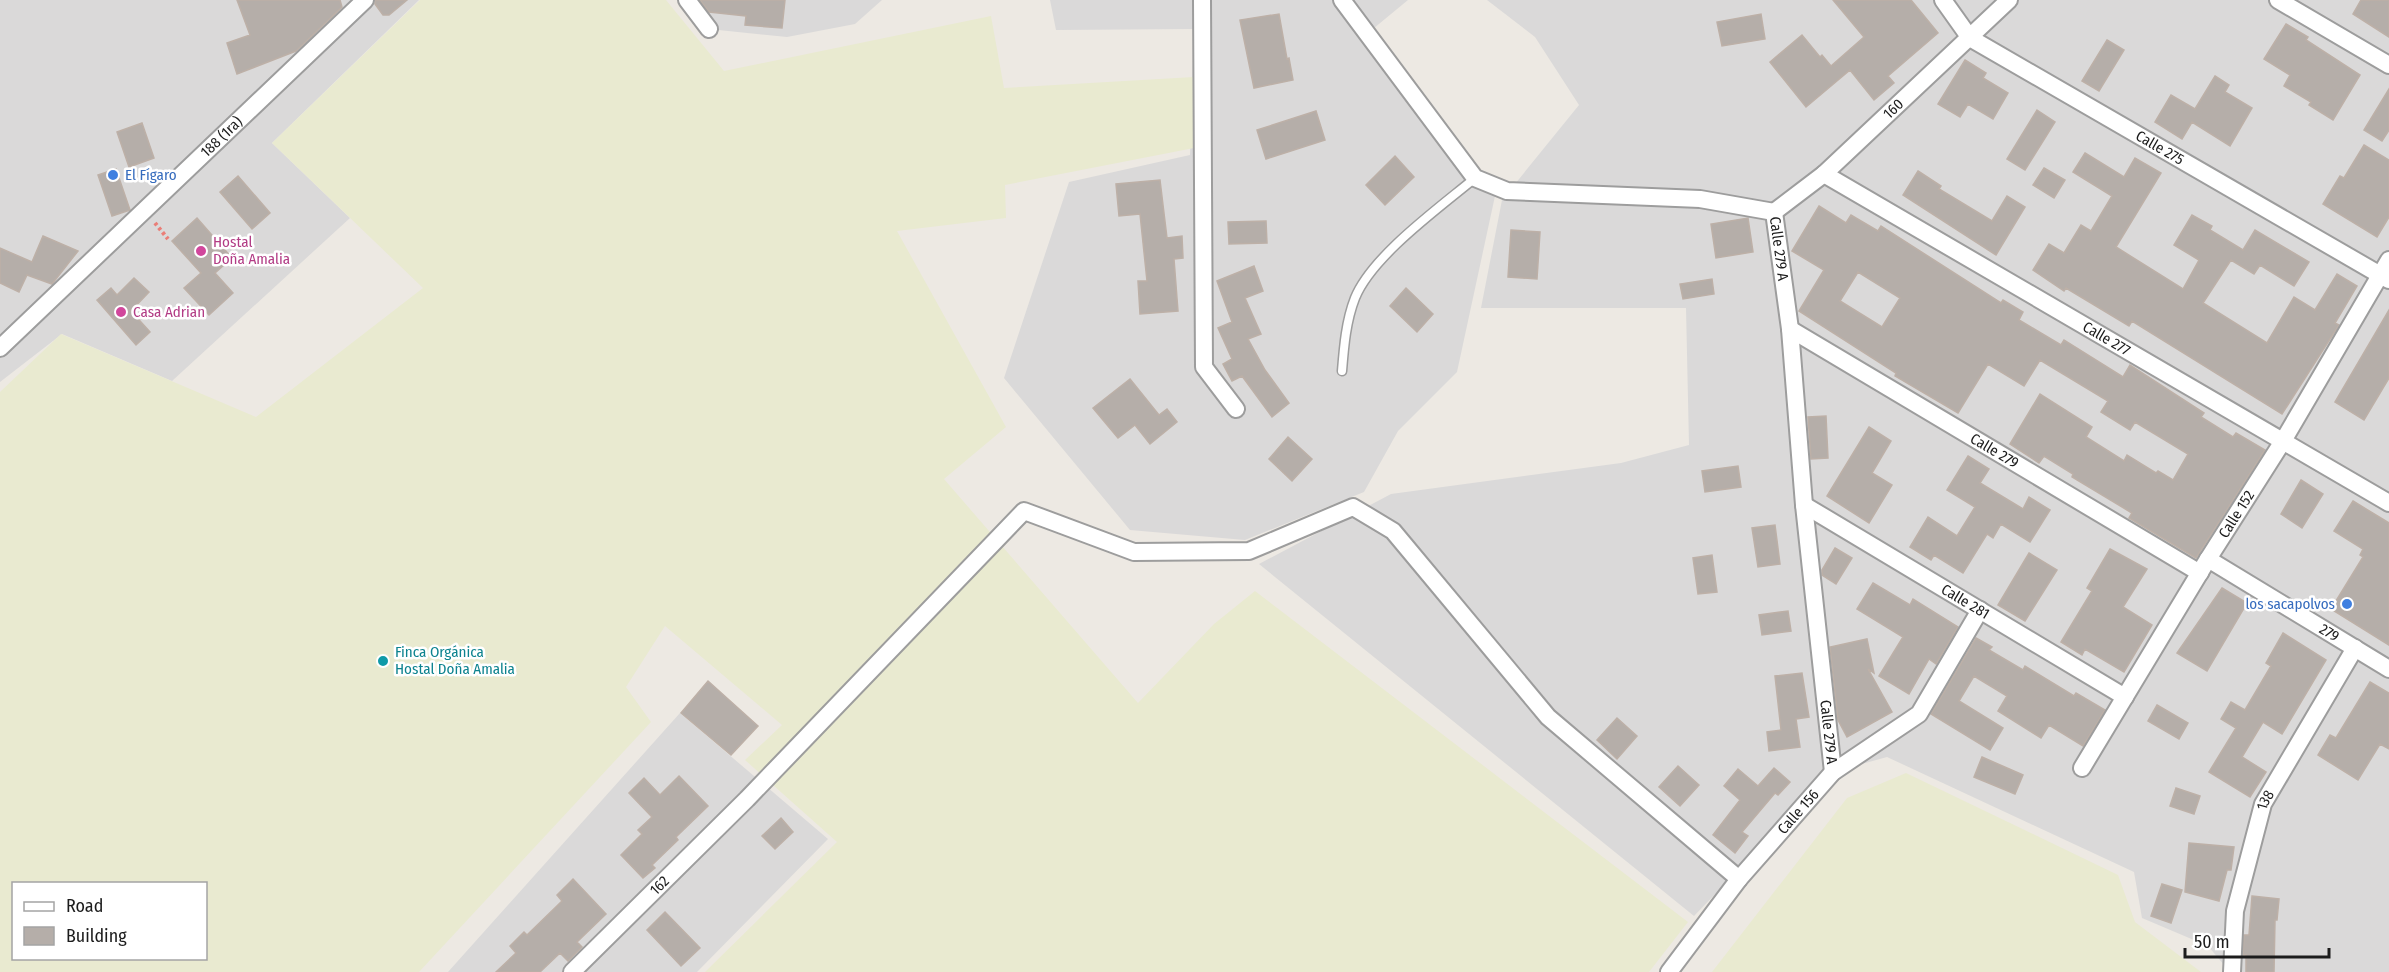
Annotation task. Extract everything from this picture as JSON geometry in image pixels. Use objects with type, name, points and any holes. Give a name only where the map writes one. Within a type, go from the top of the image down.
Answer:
[{"type":"street","name":"188 (1ra)","points":[[0,348],[364,0]]},
{"type":"street","points":[[687,0],[709,29]]},
{"type":"street","points":[[1202,0],[1204,367],[1236,409]]},
{"type":"street","points":[[1342,0],[1475,178]]},
{"type":"street","name":"Calle 275","points":[[1943,0],[1970,38],[2385,278]]},
{"type":"street","name":"160","points":[[1774,212],[1824,174],[2009,0]]},
{"type":"street","points":[[2278,0],[2389,65]]},
{"type":"street","name":"Calle 277","points":[[1824,174],[2389,503]]},
{"type":"street","name":"Calle 279 A","points":[[1475,178],[1507,191],[1700,199],[1774,212],[1790,329],[1804,505],[1833,772]]},
{"type":"street","name":"Calle 152","points":[[2082,768],[2204,566],[2385,278],[2389,260]]},
{"type":"street","name":"Calle 279","points":[[1790,329],[2204,566]]},
{"type":"street","name":"Calle 281","points":[[1804,505],[2125,697]]},
{"type":"street","name":"162","points":[[572,972],[747,799],[1024,512],[1134,552],[1249,551],[1353,507],[1393,531],[1548,717],[1739,879]]},
{"type":"street","name":"279","points":[[2204,566],[2355,648],[2389,669]]},
{"type":"street","name":"Calle 156","points":[[1669,972],[1739,879],[1833,772],[1919,714],[1980,610]]},
{"type":"street","name":"138","points":[[2232,972],[2235,911],[2263,804],[2355,648]]},
{"type":"lane","points":[[1342,370],[1349,318],[1355,297],[1370,271],[1385,255],[1475,178]]},
{"type":"shaded area","points":[[0,0],[419,0],[272,143],[350,218],[172,381],[62,334],[0,382]]},
{"type":"shaded area","points":[[687,0],[882,0],[855,24],[787,37],[709,29]]},
{"type":"shaded area","points":[[1050,0],[1408,0],[1368,33],[1495,196],[1457,372],[1398,431],[1364,492],[1245,540],[1130,530],[1004,378],[1069,182],[1190,155],[1194,29],[1056,30]]},
{"type":"shaded area","points":[[1487,0],[2389,0],[2389,972],[2230,972],[2208,946],[2142,918],[2134,872],[1887,757],[1833,772],[1694,916],[1259,564],[1391,494],[1621,463],[1689,445],[1686,308],[1481,308],[1502,200],[1579,105],[1535,37]]},
{"type":"shaded area","points":[[680,713],[828,839],[697,972],[448,972]]},
{"type":"green space","points":[[420,0],[666,0],[724,71],[991,16],[1004,88],[1194,77],[1194,148],[1005,185],[1006,218],[897,231],[1006,427],[944,479],[1138,703],[1214,624],[1255,591],[1688,922],[1649,972],[705,972],[837,842],[745,760],[782,725],[665,626],[626,687],[651,722],[419,972],[0,972],[0,392],[61,334],[256,417],[423,288],[272,143]]},
{"type":"green space","points":[[1906,773],[2118,875],[2135,922],[2201,972],[1712,972],[1847,798]]},
{"type":"building","points":[[237,0],[340,0],[342,7],[296,51],[237,74],[227,43],[250,35]]},
{"type":"building","points":[[375,0],[407,0],[389,15],[383,15],[375,4]]},
{"type":"building","points":[[700,0],[785,0],[782,28],[745,25],[746,16],[709,12]]},
{"type":"building","points":[[1833,0],[1911,0],[1938,33],[1888,76],[1894,83],[1874,100],[1850,70],[1806,107],[1770,62],[1802,35],[1820,57],[1822,55],[1831,66],[1864,37]]},
{"type":"building","points":[[2361,0],[2389,0],[2389,37],[2353,14]]},
{"type":"building","points":[[1279,14],[1293,80],[1254,88],[1240,20]]},
{"type":"building","points":[[1761,14],[1765,39],[1722,46],[1717,22]]},
{"type":"building","points":[[2286,24],[2308,37],[2306,40],[2360,75],[2333,120],[2309,105],[2311,102],[2284,86],[2290,75],[2264,59]]},
{"type":"building","points":[[2107,40],[2124,50],[2099,91],[2082,81]]},
{"type":"building","points":[[1965,60],[1986,73],[1983,78],[2008,93],[1993,119],[1968,104],[1960,117],[1938,104]]},
{"type":"building","points":[[2215,76],[2229,85],[2225,92],[2252,108],[2230,146],[2192,122],[2182,139],[2155,122],[2171,95],[2195,109]]},
{"type":"building","points":[[2389,89],[2389,130],[2382,141],[2364,130]]},
{"type":"building","points":[[2037,110],[2055,122],[2025,170],[2007,159]]},
{"type":"building","points":[[1316,111],[1325,140],[1266,159],[1257,130]]},
{"type":"building","points":[[142,123],[154,158],[129,167],[117,132]]},
{"type":"building","points":[[2364,145],[2389,160],[2389,217],[2377,237],[2323,204],[2340,176],[2344,178]]},
{"type":"building","points":[[2085,153],[2124,177],[2135,158],[2161,173],[2116,247],[2183,289],[2199,260],[2174,245],[2192,215],[2212,226],[2210,230],[2243,250],[2255,230],[2309,262],[2294,286],[2260,265],[2254,274],[2231,260],[2203,303],[2267,343],[2294,297],[2315,310],[2337,274],[2357,286],[2335,323],[2339,325],[2282,414],[2132,321],[2129,326],[2066,288],[2064,291],[2033,270],[2049,244],[2064,253],[2081,225],[2091,231],[2112,196],[2073,172]]},
{"type":"building","points":[[1395,156],[1414,177],[1385,205],[1366,185]]},
{"type":"building","points":[[2044,168],[2065,180],[2054,198],[2033,185]]},
{"type":"building","points":[[116,169],[130,210],[112,216],[98,175]]},
{"type":"building","points":[[1918,171],[1941,186],[1939,189],[1992,221],[2007,196],[2025,207],[1996,255],[1903,195]]},
{"type":"building","points":[[238,176],[270,213],[252,229],[220,192]]},
{"type":"building","points":[[1160,180],[1167,238],[1182,236],[1183,258],[1174,259],[1178,311],[1140,314],[1138,281],[1147,281],[1140,214],[1119,216],[1116,184]]},
{"type":"building","points":[[1819,206],[1846,223],[1851,215],[1878,231],[1881,226],[2001,303],[2003,300],[2023,312],[2019,320],[2061,345],[2064,340],[2123,377],[2130,365],[2204,413],[2201,417],[2233,437],[2236,433],[2265,450],[2196,558],[2129,518],[2132,513],[2072,477],[2073,474],[2044,456],[2039,463],[2010,444],[2040,394],[2092,427],[2086,437],[2124,461],[2127,455],[2156,473],[2158,471],[2173,480],[2188,454],[2135,422],[2130,430],[2101,412],[2108,401],[2040,360],[2024,386],[1988,364],[1958,413],[1895,376],[1896,373],[1799,311],[1824,270],[1792,251]],"holes":[[[1858,272],[1900,298],[1882,327],[1840,301]]]},
{"type":"building","points":[[197,218],[232,258],[215,273],[233,293],[209,315],[184,288],[201,273],[172,241]]},
{"type":"building","points":[[1748,218],[1753,252],[1716,258],[1711,224]]},
{"type":"building","points":[[1266,221],[1267,243],[1229,244],[1228,222]]},
{"type":"building","points":[[1511,230],[1540,232],[1537,279],[1508,277]]},
{"type":"building","points":[[43,236],[78,251],[52,284],[27,275],[19,292],[0,283],[0,248],[32,262]]},
{"type":"building","points":[[1254,266],[1263,291],[1245,298],[1261,334],[1248,339],[1265,370],[1289,403],[1272,417],[1242,376],[1232,381],[1223,364],[1232,359],[1218,328],[1232,322],[1217,281]]},
{"type":"building","points":[[134,278],[149,292],[131,311],[150,332],[136,345],[97,300],[111,288],[117,295]]},
{"type":"building","points":[[1712,279],[1714,294],[1683,299],[1680,284]]},
{"type":"building","points":[[1406,288],[1433,314],[1417,332],[1390,306]]},
{"type":"building","points":[[2389,310],[2389,378],[2364,420],[2335,402]]},
{"type":"building","points":[[1130,379],[1159,415],[1167,409],[1177,422],[1150,444],[1135,425],[1118,438],[1093,408]]},
{"type":"building","points":[[1826,416],[1828,458],[1811,459],[1808,417]]},
{"type":"building","points":[[1869,427],[1891,441],[1872,473],[1892,485],[1869,523],[1827,496]]},
{"type":"building","points":[[1288,437],[1312,459],[1292,481],[1269,459]]},
{"type":"building","points":[[1968,456],[1989,469],[1980,483],[2023,509],[2029,497],[2050,510],[2030,542],[2001,524],[1993,538],[1987,534],[1963,573],[1934,555],[1931,560],[1910,547],[1928,517],[1957,536],[1975,507],[1947,490]]},
{"type":"building","points":[[1738,466],[1741,487],[1705,492],[1702,471]]},
{"type":"building","points":[[2301,480],[2323,494],[2302,528],[2281,514]]},
{"type":"building","points":[[2353,501],[2389,523],[2389,645],[2331,609],[2363,557],[2360,555],[2363,549],[2334,531]]},
{"type":"building","points":[[1775,525],[1780,564],[1758,567],[1752,528]]},
{"type":"building","points":[[1835,548],[1852,558],[1836,584],[1822,575],[1822,570]]},
{"type":"building","points":[[2110,549],[2147,569],[2123,607],[2152,625],[2124,672],[2085,649],[2082,655],[2061,642],[2092,591],[2087,588]]},
{"type":"building","points":[[2029,553],[2057,570],[2025,621],[1998,605]]},
{"type":"building","points":[[1712,555],[1717,592],[1698,594],[1693,558]]},
{"type":"building","points":[[1873,583],[1910,605],[1913,599],[1958,627],[1936,664],[1929,659],[1909,694],[1879,676],[1903,637],[1857,609]]},
{"type":"building","points":[[2222,588],[2247,603],[2207,671],[2177,653]]},
{"type":"building","points":[[1788,611],[1791,631],[1762,635],[1759,615]]},
{"type":"building","points":[[2283,633],[2326,660],[2282,734],[2263,722],[2242,757],[2266,772],[2250,797],[2209,772],[2236,728],[2221,719],[2231,702],[2245,710],[2271,666],[2266,663]]},
{"type":"building","points":[[1976,638],[1992,647],[1989,650],[2023,670],[2025,666],[2074,696],[2076,693],[2105,710],[2083,746],[2049,725],[2041,738],[1998,711],[2007,696],[1974,676],[1959,701],[2003,728],[1990,750],[1931,714]]},
{"type":"building","points":[[1867,639],[1874,673],[1868,669],[1892,712],[1847,737],[1838,720],[1830,647]]},
{"type":"building","points":[[1802,673],[1809,717],[1796,719],[1800,747],[1769,751],[1767,732],[1781,730],[1775,676]]},
{"type":"building","points":[[708,681],[758,726],[731,755],[681,713]]},
{"type":"building","points":[[2370,682],[2389,693],[2389,749],[2380,744],[2358,780],[2318,755],[2330,735],[2336,738]]},
{"type":"building","points":[[2157,705],[2188,723],[2179,739],[2148,721]]},
{"type":"building","points":[[1617,718],[1637,736],[1617,759],[1597,740]]},
{"type":"building","points":[[1982,757],[2023,775],[2015,794],[1974,777]]},
{"type":"building","points":[[1678,766],[1699,785],[1680,806],[1659,787]]},
{"type":"building","points":[[1774,768],[1790,782],[1778,795],[1775,793],[1742,832],[1748,836],[1735,853],[1713,835],[1740,800],[1724,786],[1738,769],[1758,786]]},
{"type":"building","points":[[679,776],[708,806],[676,837],[678,840],[652,865],[655,868],[643,878],[621,855],[642,834],[638,830],[652,817],[629,793],[644,778],[660,795]]},
{"type":"building","points":[[2176,788],[2200,796],[2194,814],[2170,806]]},
{"type":"building","points":[[781,818],[793,832],[775,849],[762,836]]},
{"type":"building","points":[[2189,843],[2234,847],[2231,870],[2227,870],[2219,901],[2185,892]]},
{"type":"building","points":[[573,879],[606,914],[577,942],[582,947],[568,961],[560,953],[540,972],[496,972],[516,953],[510,946],[524,932],[527,935],[562,901],[557,895]]},
{"type":"building","points":[[2162,884],[2182,890],[2171,923],[2151,916]]},
{"type":"building","points":[[2252,896],[2279,899],[2277,920],[2275,920],[2274,972],[2246,972],[2246,955],[2243,955],[2244,935],[2249,935]]},
{"type":"building","points":[[665,912],[700,948],[681,966],[647,930]]},
{"type":"place","name":"El Fígaro","points":[[113,175]]},
{"type":"place","name":"Hostal Doña Amalia","points":[[201,251]]},
{"type":"place","name":"Casa Adrian","points":[[121,312]]},
{"type":"place","name":"los sacapolvos","points":[[2347,604]]},
{"type":"place","name":"Finca Orgánica Hostal Doña Amalia","points":[[383,661]]}]
